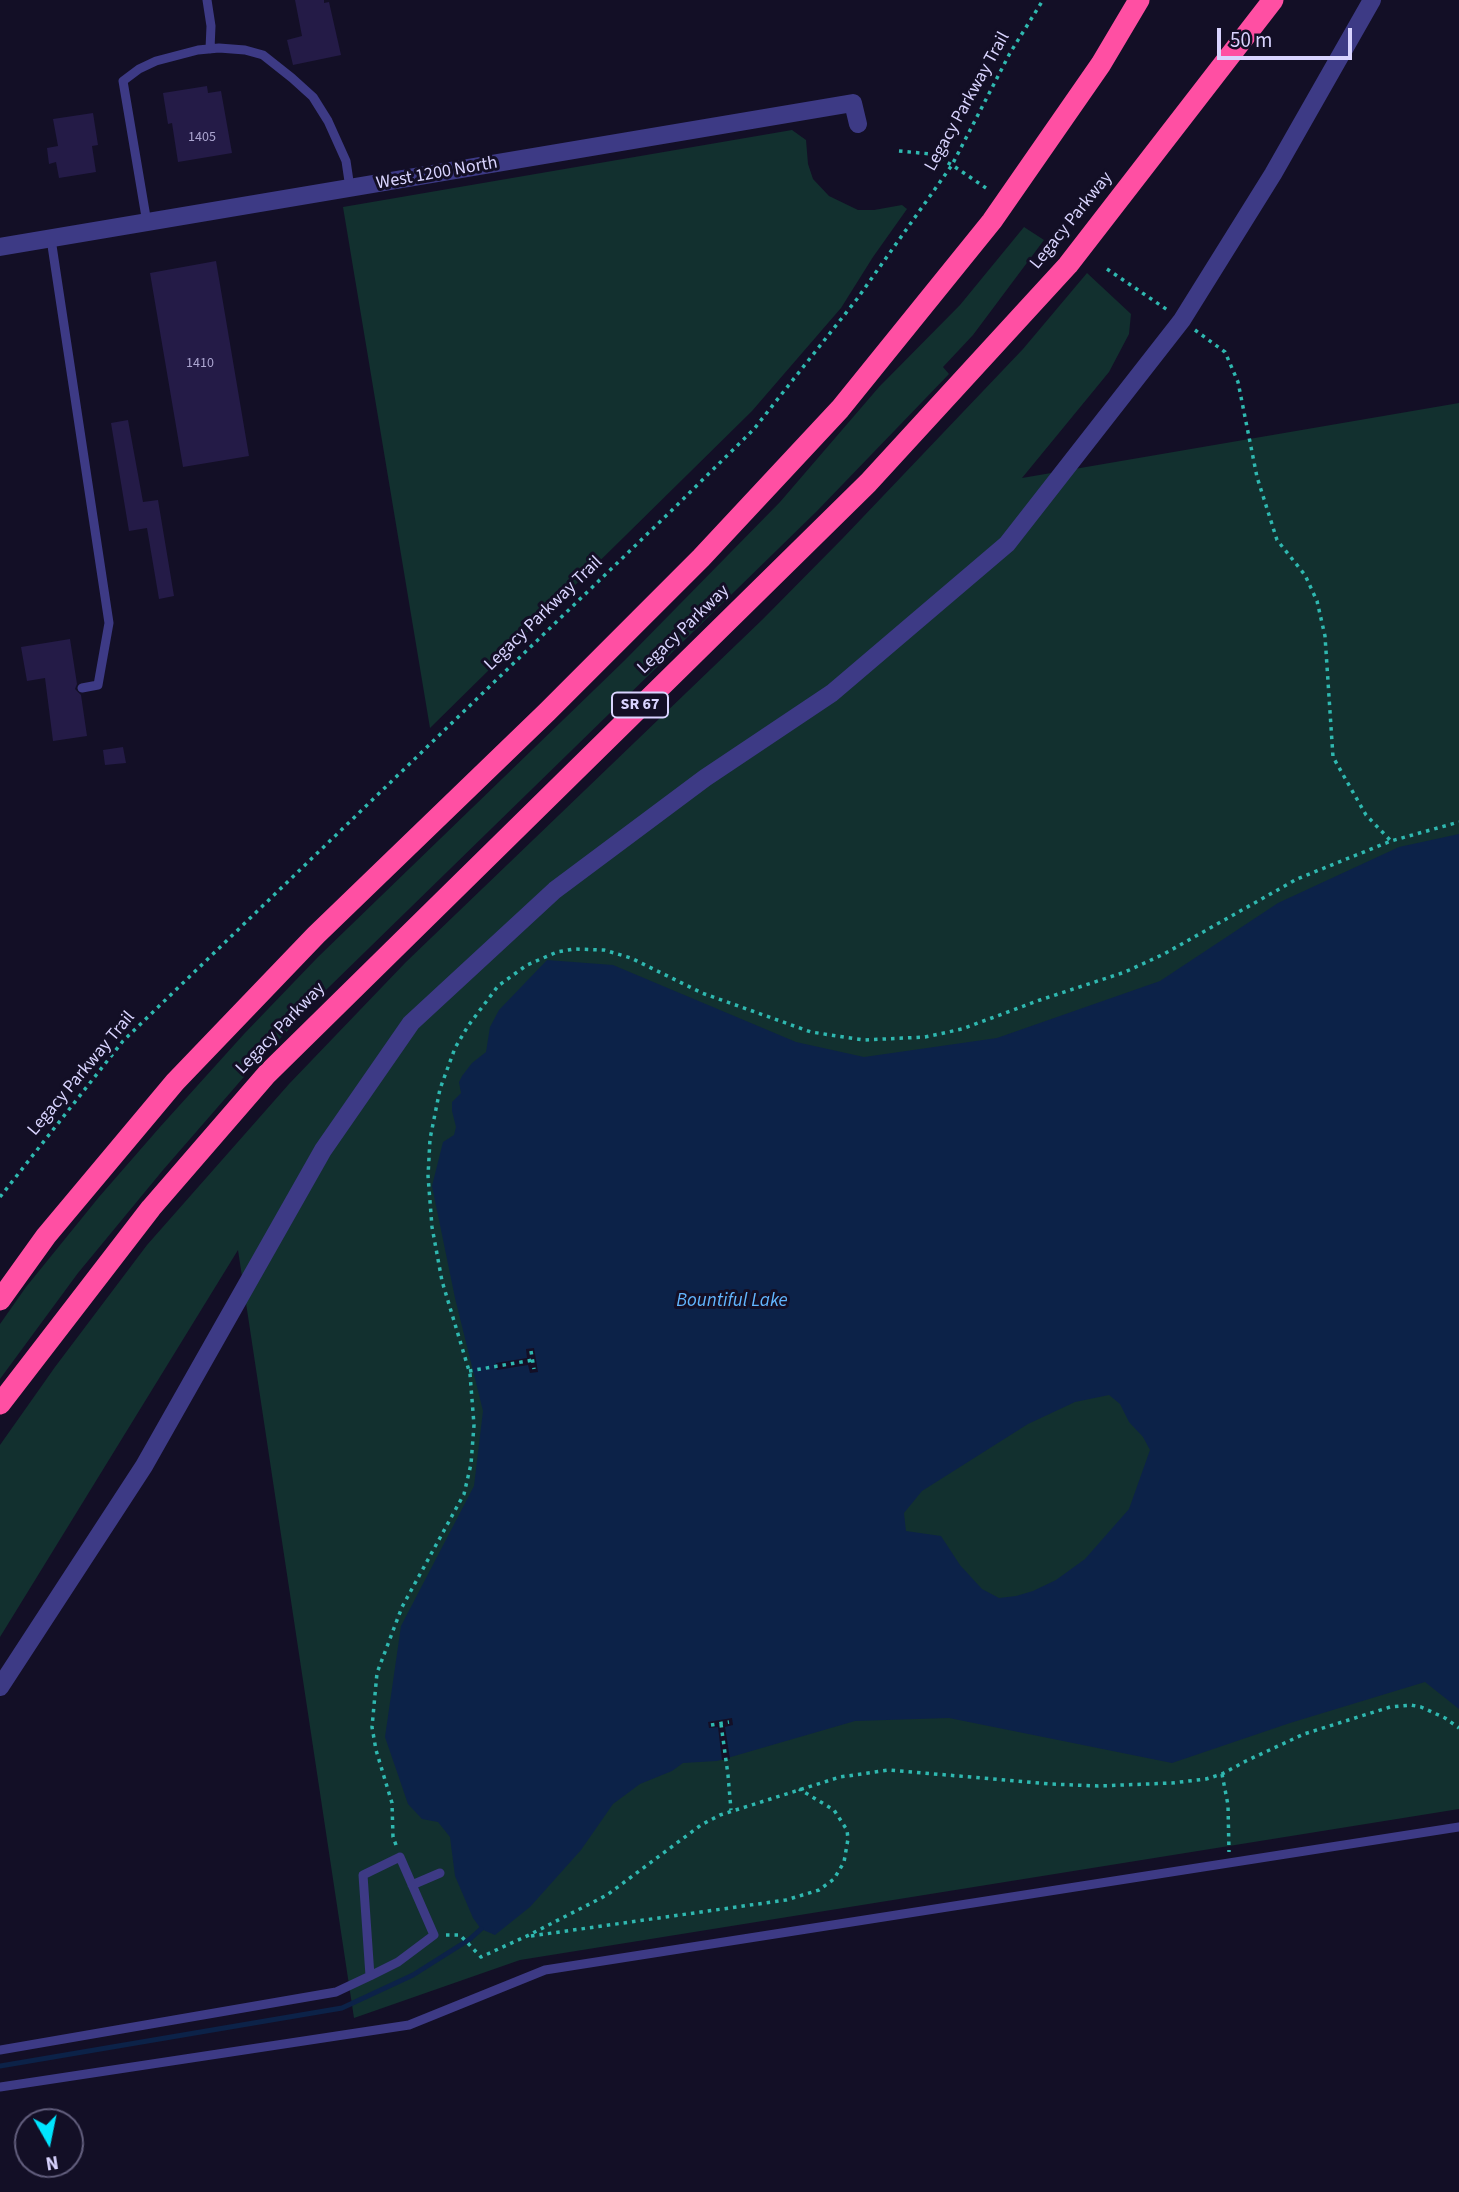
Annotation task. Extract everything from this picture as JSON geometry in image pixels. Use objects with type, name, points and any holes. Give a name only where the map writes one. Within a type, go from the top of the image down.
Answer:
[{"type":"highway","points":[[0,1300],[46,1236],[175,1082],[316,935],[701,558],[840,409],[992,220],[1101,64],[1139,0]]},
{"type":"highway","name":"Legacy Parkway","points":[[0,1404],[151,1208],[267,1074],[868,483],[1068,265],[1273,0]]},
{"type":"street","points":[[0,1687],[144,1466],[323,1150],[411,1023],[555,890],[705,778],[832,693],[1007,544],[1182,320],[1272,174],[1372,0]]},
{"type":"street","name":"West 1200 North","points":[[0,247],[853,103],[858,124]]},
{"type":"lane","points":[[207,0],[211,26],[210,49]]},
{"type":"lane","points":[[148,223],[123,81],[139,69],[182,53],[210,49],[245,50],[263,55],[276,64],[313,97],[328,121],[346,161],[350,188]]},
{"type":"lane","points":[[51,239],[109,623],[98,685],[82,688]]},
{"type":"lane","points":[[0,2087],[409,2025],[545,1970],[1459,1827]]},
{"type":"lane","points":[[0,2050],[336,1992],[370,1976],[398,1962],[434,1935],[400,1857],[363,1875],[370,1976]]},
{"type":"lane","points":[[412,1885],[440,1873]]},
{"type":"path","name":"Legacy Parkway Trail","points":[[0,1197],[123,1041],[754,429],[857,299],[952,164],[1010,53],[1043,0]]},
{"type":"path","points":[[900,151],[931,154],[952,164],[986,188]]},
{"type":"path","points":[[1107,269],[1225,352],[1238,382],[1257,477],[1278,540],[1305,575],[1317,601],[1325,636],[1333,757],[1366,815],[1391,841]]},
{"type":"path","points":[[400,1857],[393,1837],[392,1802],[372,1727],[377,1672],[402,1607],[464,1494],[471,1464],[474,1426],[473,1388],[442,1281],[432,1227],[428,1176],[430,1139],[440,1090],[455,1048],[485,1001],[513,973],[558,952],[574,949],[604,950],[631,958],[702,993],[811,1032],[864,1040],[925,1037],[962,1029],[1125,972],[1164,954],[1297,879],[1391,841],[1459,822]]},
{"type":"path","points":[[531,1351],[534,1369]]},
{"type":"path","points":[[469,1371],[533,1360]]},
{"type":"path","points":[[460,1935],[481,1957],[607,1895],[701,1825],[731,1810],[840,1777],[889,1770],[1023,1783],[1098,1786],[1189,1781],[1222,1774],[1304,1734],[1390,1707],[1421,1707],[1459,1728]]},
{"type":"path","points":[[711,1725],[729,1722]]},
{"type":"path","points":[[721,1724],[731,1810]]},
{"type":"path","points":[[1222,1774],[1228,1805],[1229,1863]]},
{"type":"path","points":[[529,1935],[538,1936],[786,1900],[819,1890],[834,1879],[844,1862],[847,1830],[834,1810],[799,1789]]},
{"type":"green space","points":[[792,130],[806,140],[808,164],[813,179],[829,196],[858,210],[902,205],[907,209],[841,308],[752,411],[430,728],[343,207]]},
{"type":"green space","points":[[1024,227],[1044,240],[973,335],[943,367],[949,374],[817,511],[327,989],[243,1078],[163,1170],[78,1273],[0,1379],[0,1324],[26,1287],[99,1197],[160,1127],[318,957],[625,660],[780,502],[879,387],[960,305]]},
{"type":"green space","points":[[1087,273],[1131,314],[1129,334],[1109,372],[1022,478],[1459,403],[1459,1809],[520,1960],[354,2018],[238,1250],[0,1637],[0,1445],[147,1245],[289,1084],[406,962],[763,619],[843,538],[1023,349]]},
{"type":"water","name":"Bountiful Lake","points":[[1459,834],[1459,1709],[1425,1682],[1290,1723],[1172,1763],[949,1718],[855,1721],[717,1761],[683,1763],[672,1771],[640,1784],[613,1804],[581,1850],[530,1907],[495,1935],[481,1929],[473,1918],[455,1876],[450,1837],[438,1822],[422,1819],[408,1804],[385,1737],[401,1626],[474,1486],[483,1411],[455,1298],[432,1186],[443,1142],[454,1135],[456,1127],[452,1102],[461,1093],[459,1082],[472,1063],[486,1052],[490,1027],[499,1010],[547,960],[613,965],[796,1042],[864,1057],[997,1038],[1160,981],[1278,903],[1399,847]],"holes":[[[1109,1395],[1120,1404],[1129,1422],[1143,1437],[1150,1450],[1129,1509],[1085,1559],[1056,1580],[1033,1591],[999,1598],[982,1589],[960,1565],[941,1536],[906,1531],[904,1513],[922,1491],[1028,1424],[1075,1402]]]},
{"type":"pier","points":[[534,1348],[538,1372],[530,1373],[528,1365],[497,1370],[496,1363],[527,1358],[526,1349]]},
{"type":"pier","points":[[732,1718],[733,1725],[725,1727],[730,1759],[722,1760],[718,1727],[709,1728],[708,1722]]},
{"type":"building","points":[[295,0],[329,2],[341,55],[293,65],[287,40],[302,36]]},
{"type":"building","points":[[207,86],[208,93],[221,91],[232,153],[178,162],[172,123],[168,124],[163,93]]},
{"type":"building","points":[[93,113],[98,145],[92,146],[96,172],[59,178],[56,162],[49,164],[47,148],[58,146],[53,119]]},
{"type":"building","points":[[216,261],[249,456],[183,467],[150,273]]},
{"type":"building","points":[[128,420],[143,502],[158,500],[174,596],[159,599],[147,528],[129,531],[111,423]]},
{"type":"building","points":[[70,639],[77,684],[75,689],[81,695],[87,736],[53,741],[45,678],[27,681],[21,647]]},
{"type":"building","points":[[123,747],[126,763],[105,765],[103,750]]},
{"type":"waterway","points":[[0,2066],[342,2008],[413,1975],[470,1939],[481,1929]]}]
